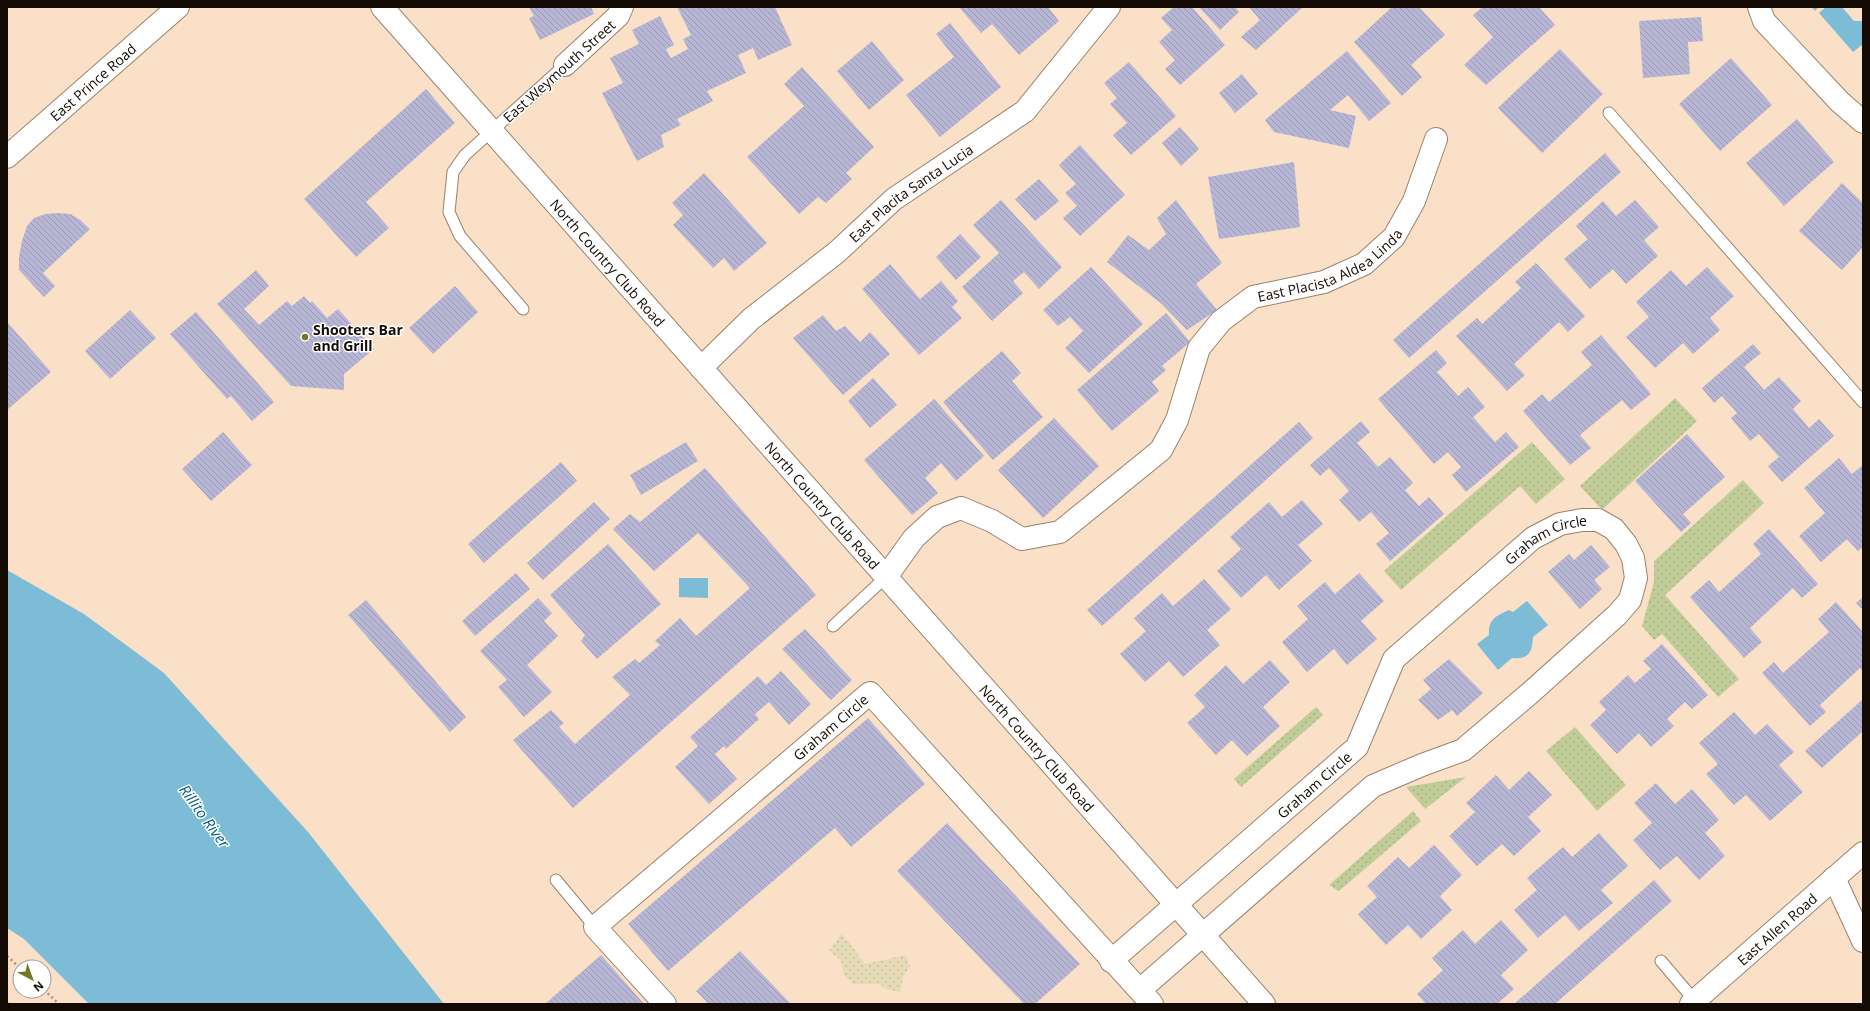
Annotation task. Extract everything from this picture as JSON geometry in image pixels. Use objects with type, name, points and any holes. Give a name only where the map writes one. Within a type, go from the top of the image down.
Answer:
[{"type":"street","name":"East Prince Road","points":[[7,157],[178,7]]},
{"type":"street","name":"North Country Club Road","points":[[382,7],[1264,1004]]},
{"type":"street","name":"East Weymouth Street","points":[[565,65],[618,16],[622,7]]},
{"type":"street","name":"East Placita Santa Lucia","points":[[701,368],[751,319],[837,252],[894,199],[1025,111],[1109,7]]},
{"type":"street","points":[[1759,7],[1764,21],[1840,102],[1863,122]]},
{"type":"street","name":"East Placista Aldea Linda","points":[[886,577],[914,538],[937,518],[961,508],[992,521],[1022,539],[1060,532],[1161,450],[1177,420],[1199,348],[1221,321],[1253,297],[1324,282],[1364,264],[1394,237],[1414,201],[1436,139]]},
{"type":"street","name":"Graham Circle","points":[[595,927],[870,693],[1111,961],[1146,997],[1203,935],[1374,786],[1422,765],[1463,750],[1529,694],[1617,615],[1630,600],[1636,578],[1634,558],[1626,544],[1614,529],[1598,520],[1582,520],[1560,524],[1533,538],[1394,659],[1357,747],[1111,961]]},
{"type":"street","name":"East Allen Road","points":[[1697,1002],[1863,853]]},
{"type":"street","points":[[1834,878],[1863,941]]},
{"type":"street","points":[[595,927],[665,1004]]},
{"type":"lane","name":"East Weymouth Street","points":[[523,309],[460,236],[449,212],[453,172],[464,155],[492,132],[565,65]]},
{"type":"lane","points":[[1609,113],[1863,402]]},
{"type":"lane","points":[[833,626],[886,577]]},
{"type":"lane","points":[[556,880],[595,927]]},
{"type":"lane","points":[[1661,961],[1697,1002]]},
{"type":"green space","points":[[1675,398],[1697,421],[1602,510],[1580,486]]},
{"type":"green space","points":[[1532,442],[1565,479],[1536,504],[1520,486],[1401,590],[1384,571]]},
{"type":"green space","points":[[1743,480],[1764,503],[1665,595],[1739,679],[1718,697],[1662,634],[1654,640],[1642,626],[1654,582],[1654,561]]},
{"type":"green space","points":[[1316,707],[1323,715],[1241,787],[1234,779]]},
{"type":"green space","points":[[1575,727],[1626,785],[1597,811],[1546,751]]},
{"type":"green space","points":[[1466,777],[1425,809],[1406,787]]},
{"type":"green space","points":[[1413,811],[1421,821],[1339,891],[1329,885]]},
{"type":"sand","points":[[841,934],[849,942],[865,964],[906,955],[910,966],[903,977],[900,992],[886,989],[879,984],[853,984],[844,975],[841,960],[829,951]]},
{"type":"water","points":[[1826,7],[1842,7],[1854,21],[1863,21],[1863,44],[1853,52],[1819,13]]},
{"type":"water","name":"Rillito River","points":[[7,570],[84,614],[164,673],[308,832],[444,1004],[89,1004],[52,967],[52,959],[44,959],[24,939],[7,928]]},
{"type":"water","points":[[679,578],[708,578],[708,598],[679,597]]},
{"type":"water","points":[[1527,601],[1548,625],[1533,637],[1532,647],[1526,656],[1522,658],[1512,658],[1498,670],[1477,644],[1489,635],[1490,625],[1494,619],[1500,614],[1509,610],[1513,612]]},
{"type":"building","points":[[529,7],[591,7],[594,14],[540,40],[529,18],[534,16]]},
{"type":"building","points":[[677,7],[775,7],[792,45],[758,60],[753,48],[738,55],[746,73],[707,91],[713,101],[677,119],[681,125],[661,135],[664,147],[637,161],[602,93],[623,83],[610,58],[639,44],[632,30],[660,16],[674,45],[666,49],[671,58],[688,49],[683,39],[691,35]]},
{"type":"building","points":[[959,7],[1048,7],[1059,21],[1019,55],[992,24],[981,33]]},
{"type":"building","points":[[1174,7],[1192,7],[1225,45],[1180,85],[1165,69],[1175,60],[1159,42],[1172,30],[1161,18]]},
{"type":"building","points":[[1199,7],[1235,7],[1239,12],[1220,30]]},
{"type":"building","points":[[1249,7],[1302,8],[1256,50],[1241,37],[1260,20]]},
{"type":"building","points":[[1392,7],[1419,7],[1445,35],[1411,65],[1422,77],[1402,96],[1354,42]]},
{"type":"building","points":[[1483,7],[1539,7],[1555,25],[1486,85],[1464,65],[1493,37],[1473,15]]},
{"type":"building","points":[[1811,7],[1819,7],[1815,11]]},
{"type":"building","points":[[1701,17],[1703,41],[1688,42],[1690,74],[1643,78],[1639,21]]},
{"type":"building","points":[[950,23],[1001,87],[940,137],[906,95],[954,57],[936,34]]},
{"type":"building","points":[[872,41],[904,80],[869,110],[837,71]]},
{"type":"building","points":[[1560,49],[1603,94],[1542,153],[1498,108]]},
{"type":"building","points":[[1347,51],[1391,103],[1369,121],[1348,95],[1330,110],[1356,116],[1349,148],[1274,132],[1265,120]]},
{"type":"building","points":[[1731,58],[1772,105],[1720,151],[1679,104]]},
{"type":"building","points":[[1129,62],[1176,116],[1131,155],[1113,135],[1127,123],[1110,104],[1117,98],[1104,83]]},
{"type":"building","points":[[802,67],[874,147],[846,173],[852,179],[826,203],[818,197],[799,214],[747,157],[804,106],[784,84]]},
{"type":"building","points":[[1242,74],[1258,94],[1235,113],[1219,93]]},
{"type":"building","points":[[426,89],[455,123],[366,202],[389,228],[356,257],[304,199]]},
{"type":"building","points":[[1797,119],[1834,162],[1784,206],[1746,163]]},
{"type":"building","points":[[1180,127],[1199,149],[1181,166],[1162,143]]},
{"type":"building","points":[[1080,145],[1125,195],[1080,236],[1063,218],[1077,206],[1065,193],[1076,184],[1059,165]]},
{"type":"building","points":[[1605,153],[1621,172],[1409,358],[1393,340]]},
{"type":"building","points":[[1294,162],[1300,227],[1219,239],[1208,177]]},
{"type":"building","points":[[704,173],[767,243],[734,271],[724,258],[713,268],[673,225],[683,215],[672,203]]},
{"type":"building","points":[[1039,179],[1059,201],[1035,221],[1015,199]]},
{"type":"building","points":[[1842,183],[1863,203],[1863,247],[1842,270],[1799,231]]},
{"type":"building","points":[[1001,200],[1062,267],[1039,289],[1024,272],[1013,281],[1023,293],[992,321],[962,287],[999,253],[973,225]]},
{"type":"building","points":[[1176,200],[1222,263],[1196,284],[1217,310],[1187,330],[1162,304],[1107,262],[1128,235],[1149,250],[1166,234],[1157,218]]},
{"type":"building","points":[[1635,200],[1659,227],[1644,240],[1658,256],[1626,284],[1613,269],[1590,289],[1564,259],[1588,239],[1576,226],[1603,201],[1616,216]]},
{"type":"building","points":[[45,214],[70,214],[79,219],[90,229],[43,273],[55,286],[44,297],[19,270],[19,257],[27,226],[34,218]]},
{"type":"building","points":[[960,234],[981,257],[956,280],[936,257]]},
{"type":"building","points":[[1536,263],[1585,316],[1568,332],[1559,322],[1514,364],[1525,375],[1507,391],[1456,336],[1477,318],[1482,324],[1521,288],[1515,282]]},
{"type":"building","points":[[890,264],[920,299],[941,281],[958,301],[952,307],[962,318],[919,355],[862,289]]},
{"type":"building","points":[[1091,267],[1143,324],[1089,373],[1065,348],[1083,331],[1070,317],[1058,326],[1043,310]]},
{"type":"building","points":[[1707,267],[1734,296],[1710,318],[1720,330],[1693,354],[1683,343],[1655,368],[1626,337],[1649,317],[1636,302],[1671,270],[1686,286]]},
{"type":"building","name":"Shooters Bar and Grill","points":[[256,270],[269,286],[244,309],[259,325],[287,301],[292,306],[304,296],[310,303],[312,301],[327,318],[338,309],[374,349],[344,374],[344,390],[291,386],[217,304]]},
{"type":"building","points":[[455,286],[478,312],[433,354],[409,328]]},
{"type":"building","points":[[130,310],[156,338],[110,379],[85,351]]},
{"type":"building","points":[[196,312],[274,402],[252,421],[231,396],[227,399],[170,334]]},
{"type":"building","points":[[1166,313],[1190,342],[1162,366],[1166,370],[1152,382],[1159,391],[1112,431],[1077,390]]},
{"type":"building","points":[[823,315],[836,331],[845,326],[860,342],[870,332],[890,354],[843,395],[793,338]]},
{"type":"building","points":[[7,322],[51,372],[7,410]]},
{"type":"building","points":[[1601,335],[1651,394],[1631,410],[1622,400],[1580,435],[1591,448],[1570,465],[1523,411],[1542,394],[1549,402],[1592,365],[1581,352]]},
{"type":"building","points":[[1753,344],[1761,353],[1744,367],[1764,390],[1779,377],[1801,401],[1793,409],[1809,428],[1819,419],[1834,436],[1782,482],[1768,466],[1779,457],[1759,434],[1750,441],[1731,418],[1737,413],[1722,396],[1714,403],[1702,388]]},
{"type":"building","points":[[1436,350],[1447,363],[1437,372],[1458,396],[1468,387],[1485,407],[1473,417],[1495,442],[1506,432],[1519,447],[1466,492],[1452,475],[1461,467],[1448,452],[1434,464],[1378,399]]},
{"type":"building","points":[[1002,351],[1021,373],[1012,381],[1043,417],[993,460],[943,402]]},
{"type":"building","points":[[873,378],[897,405],[870,428],[848,401]]},
{"type":"building","points":[[934,399],[984,456],[956,481],[941,463],[925,478],[938,493],[912,515],[864,460]]},
{"type":"building","points":[[1054,418],[1099,466],[1043,518],[998,470]]},
{"type":"building","points":[[1361,421],[1370,432],[1357,443],[1378,467],[1390,457],[1413,483],[1405,490],[1419,506],[1429,497],[1444,514],[1390,561],[1376,544],[1389,533],[1371,512],[1359,522],[1339,500],[1349,491],[1329,468],[1320,476],[1310,465]]},
{"type":"building","points":[[1299,422],[1313,438],[1102,626],[1087,610]]},
{"type":"building","points":[[223,432],[252,465],[211,501],[182,469]]},
{"type":"building","points":[[1687,434],[1725,477],[1683,514],[1691,523],[1681,532],[1635,481]]},
{"type":"building","points":[[686,442],[698,461],[641,495],[630,475]]},
{"type":"building","points":[[1839,458],[1852,474],[1863,465],[1863,547],[1858,551],[1847,539],[1821,562],[1799,536],[1825,513],[1804,488]]},
{"type":"building","points":[[561,462],[577,481],[484,563],[468,544]]},
{"type":"building","points":[[705,468],[816,595],[573,808],[513,740],[551,710],[564,723],[559,727],[575,744],[630,695],[612,677],[635,659],[639,663],[660,645],[655,641],[680,618],[696,636],[750,588],[698,533],[654,571],[613,529],[630,514],[640,522]]},
{"type":"building","points":[[1302,500],[1323,524],[1298,545],[1312,561],[1279,590],[1266,575],[1241,598],[1217,571],[1241,549],[1230,537],[1269,502],[1282,517]]},
{"type":"building","points":[[594,502],[610,519],[543,580],[527,563]]},
{"type":"building","points":[[1769,529],[1818,584],[1802,598],[1793,588],[1750,628],[1762,642],[1744,658],[1690,597],[1709,580],[1719,592],[1761,554],[1753,544]]},
{"type":"building","points":[[608,544],[661,604],[597,659],[581,641],[585,635],[550,595]]},
{"type":"building","points":[[1591,545],[1610,567],[1594,580],[1602,589],[1580,609],[1548,572],[1569,554],[1574,560]]},
{"type":"building","points":[[516,573],[530,589],[475,636],[462,621]]},
{"type":"building","points":[[1359,573],[1384,601],[1361,621],[1377,639],[1347,665],[1334,649],[1307,672],[1282,642],[1308,619],[1297,606],[1325,582],[1335,594]]},
{"type":"building","points":[[1204,579],[1231,609],[1207,630],[1220,645],[1183,677],[1169,661],[1145,682],[1120,654],[1146,631],[1134,618],[1162,593],[1173,606]]},
{"type":"building","points":[[1863,597],[1863,610],[1856,603]]},
{"type":"building","points":[[538,598],[552,613],[544,621],[558,636],[527,665],[552,692],[524,717],[498,687],[507,680],[480,651]]},
{"type":"building","points":[[366,600],[466,717],[450,732],[348,615]]},
{"type":"building","points":[[1836,602],[1863,632],[1863,671],[1860,668],[1820,705],[1826,712],[1810,726],[1762,673],[1774,662],[1783,673],[1829,632],[1818,619]]},
{"type":"building","points":[[805,629],[852,680],[831,700],[782,649]]},
{"type":"building","points":[[1662,644],[1708,695],[1692,709],[1685,702],[1667,719],[1674,726],[1651,747],[1639,733],[1617,754],[1590,725],[1606,710],[1599,702],[1628,675],[1635,683],[1651,669],[1643,661]]},
{"type":"building","points":[[1449,659],[1483,693],[1457,716],[1452,710],[1438,720],[1418,700],[1431,689],[1423,680]]},
{"type":"building","points":[[1270,660],[1290,682],[1263,707],[1280,726],[1247,756],[1232,740],[1216,755],[1187,723],[1205,707],[1194,695],[1226,665],[1243,684]]},
{"type":"building","points":[[781,671],[811,704],[789,725],[769,702],[755,714],[759,719],[726,749],[724,746],[715,754],[737,779],[709,804],[675,767],[698,746],[690,737],[758,676],[766,685]]},
{"type":"building","points":[[1863,699],[1863,731],[1822,768],[1805,751]]},
{"type":"building","points":[[1734,712],[1755,735],[1767,724],[1794,752],[1779,765],[1803,792],[1770,821],[1746,795],[1734,805],[1706,774],[1718,764],[1699,743]]},
{"type":"building","points":[[868,718],[925,784],[851,847],[835,828],[668,971],[628,924]]},
{"type":"building","points":[[1529,771],[1552,795],[1528,817],[1541,831],[1514,856],[1502,844],[1477,866],[1449,836],[1475,812],[1466,803],[1496,775],[1509,790]]},
{"type":"building","points":[[1656,783],[1675,804],[1692,789],[1719,820],[1705,833],[1725,856],[1699,880],[1677,856],[1660,870],[1633,840],[1652,823],[1634,803]]},
{"type":"building","points":[[947,823],[1080,964],[1035,1004],[1024,1004],[897,871]]},
{"type":"building","points":[[1599,833],[1628,866],[1601,890],[1613,903],[1579,931],[1565,915],[1538,938],[1514,910],[1537,890],[1527,878],[1563,847],[1572,857]]},
{"type":"building","points":[[1434,845],[1462,875],[1440,896],[1452,910],[1421,939],[1408,925],[1386,945],[1358,914],[1377,897],[1367,886],[1398,857],[1409,868]]},
{"type":"building","points":[[1654,880],[1672,901],[1555,1004],[1514,1004]]},
{"type":"building","points":[[1501,920],[1528,950],[1501,975],[1514,989],[1497,1004],[1426,1004],[1417,994],[1443,970],[1432,958],[1463,930],[1475,944]]},
{"type":"building","points":[[740,951],[791,1004],[709,1004],[696,991]]},
{"type":"building","points":[[601,955],[644,1004],[545,1004]]},
{"type":"place","name":"Shooters Bar and Grill","points":[[305,337]]}]
